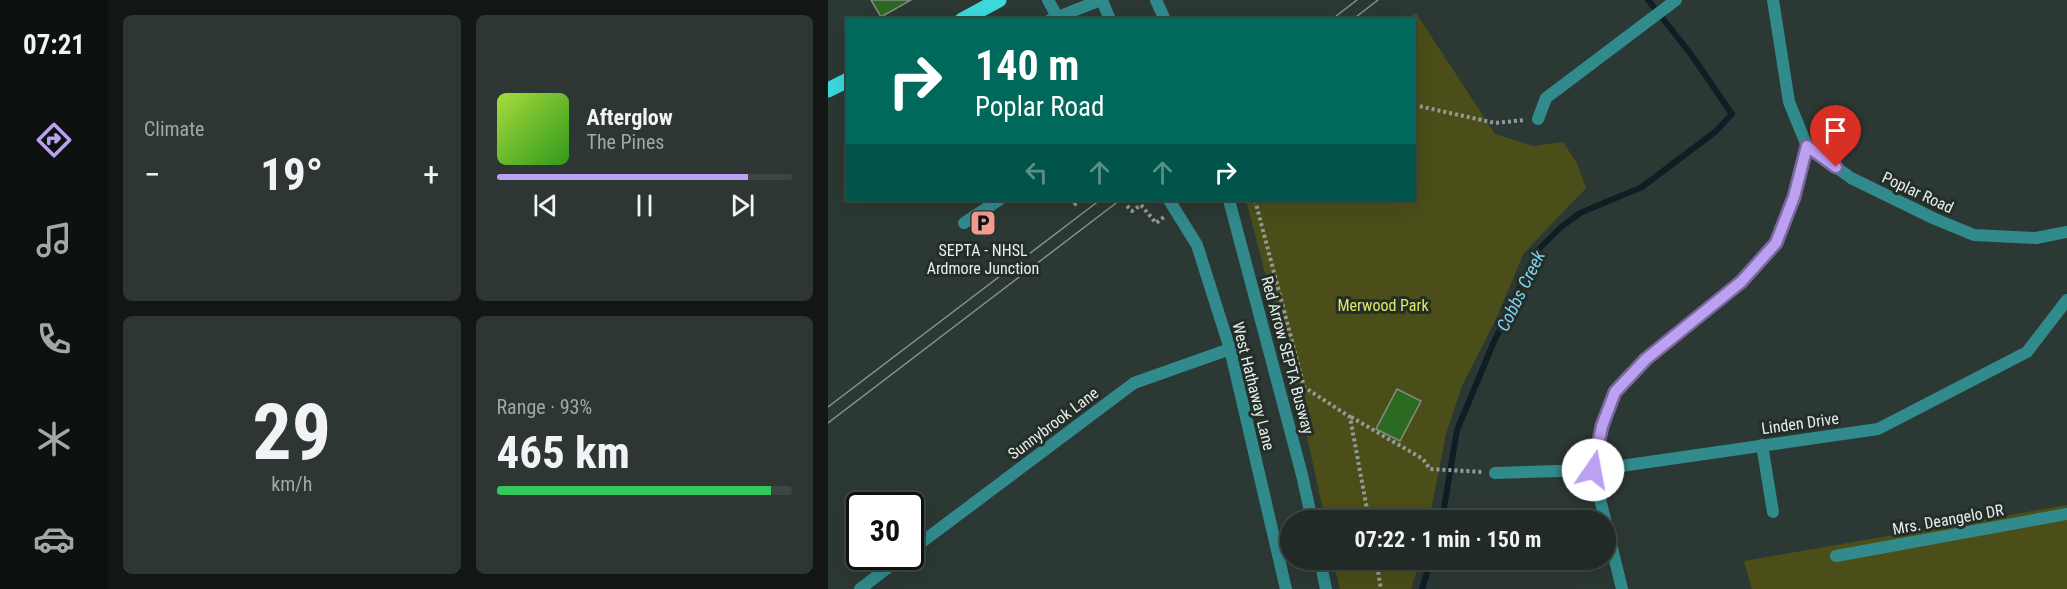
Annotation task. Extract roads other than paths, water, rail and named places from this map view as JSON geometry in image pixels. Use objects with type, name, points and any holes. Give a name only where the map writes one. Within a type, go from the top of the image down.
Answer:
[{"type":"main road","points":[[966,18],[999,0]]},
{"type":"main road","points":[[828,90],[846,81]]},
{"type":"street","points":[[1048,0],[1056,18],[1101,0],[1109,18]]},
{"type":"street","points":[[1156,0],[1164,18]]},
{"type":"street","points":[[1538,119],[1546,98],[1676,0]]},
{"type":"street","points":[[1622,589],[1593,470],[1602,426],[1615,392],[1646,359],[1741,282],[1776,243],[1794,197],[1807,146],[1790,102],[1773,0]]},
{"type":"street","name":"Poplar Road","points":[[1807,146],[1851,178],[1935,219],[1974,235],[2036,238],[2067,232]]},
{"type":"street","points":[[964,223],[997,201]]},
{"type":"street","name":"West Hathaway Lane","points":[[1170,201],[1197,245],[1230,349],[1284,589]]},
{"type":"street","name":"Red Arrow SEPTA Busway","points":[[1229,201],[1310,510]]},
{"type":"street","name":"Linden Drive","points":[[1495,473],[1593,470],[1878,429],[2027,352],[2067,300]]},
{"type":"street","name":"Sunnybrook Lane","points":[[924,540],[1134,383],[1230,349]]},
{"type":"street","points":[[1762,446],[1773,512]]},
{"type":"street","name":"Mrs. Deangelo DR","points":[[1836,556],[2067,514]]},
{"type":"street","points":[[860,589],[885,570]]},
{"type":"street","points":[[1322,570],[1326,589]]},
{"type":"waterway","name":"Cobbs Creek","points":[[1444,510],[1457,430],[1493,344],[1537,251],[1561,227],[1580,213],[1642,187],[1715,132],[1732,114],[1690,53],[1648,0]]},
{"type":"waterway","name":"Cobbs Creek","points":[[1422,589],[1428,570]]},
{"type":"tram line","points":[[1334,18],[1357,0]]},
{"type":"tram line","points":[[1355,18],[1378,0]]},
{"type":"tram line","points":[[828,407],[1099,201]]},
{"type":"tram line","points":[[828,423],[1119,201]]},
{"type":"place","name":"SEPTA - NHSL Ardmore Junction","points":[[983,223]]},
{"type":"park label","name":"Merwood Park","points":[[1383,305]]}]
